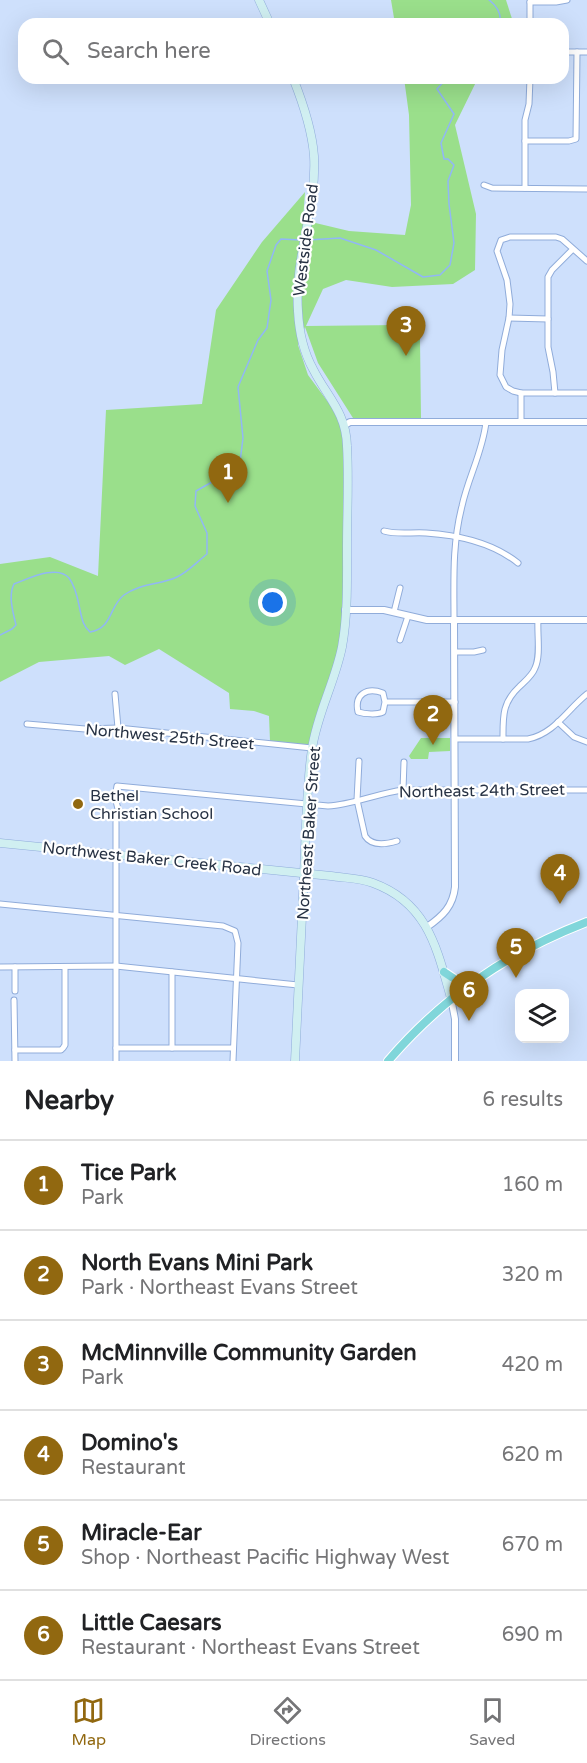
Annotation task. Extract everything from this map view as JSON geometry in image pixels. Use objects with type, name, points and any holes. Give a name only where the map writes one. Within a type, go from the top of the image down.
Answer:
[{"type":"highway","points":[[388,1061],[451,998],[481,975],[533,946],[587,922]]},
{"type":"highway","points":[[444,972],[456,980],[471,983]]},
{"type":"main road","points":[[259,0],[267,18]]},
{"type":"main road","name":"Westside Road","points":[[295,84],[306,114],[314,167],[298,283],[298,311],[305,351],[312,368],[335,403],[345,425],[348,459],[345,610]]},
{"type":"main road","name":"Northeast Baker Street","points":[[295,1061],[307,804],[312,748],[340,653],[345,610]]},
{"type":"main road","name":"Northwest Baker Creek Road","points":[[0,843],[361,880],[383,887],[405,900],[427,927],[436,946],[451,998]]},
{"type":"street","points":[[530,18],[530,1],[567,0]]},
{"type":"street","points":[[569,52],[587,52]]},
{"type":"street","points":[[525,141],[576,139],[577,52]]},
{"type":"street","points":[[525,188],[525,120],[529,104],[530,84]]},
{"type":"street","points":[[484,185],[492,188],[587,189]]},
{"type":"street","points":[[587,261],[562,239],[555,237],[510,237],[501,240],[496,251],[507,280],[509,294],[509,318],[502,350],[500,375],[506,387],[521,393],[587,393]]},
{"type":"street","points":[[555,393],[548,346],[549,274],[572,250]]},
{"type":"street","points":[[509,318],[548,319]]},
{"type":"street","points":[[520,422],[521,393]]},
{"type":"street","points":[[345,425],[350,422],[587,422]]},
{"type":"street","points":[[427,927],[445,913],[454,896],[455,537],[462,503],[482,445],[486,422]]},
{"type":"street","points":[[384,531],[395,534],[429,533],[455,537],[497,548],[518,562]]},
{"type":"street","points":[[394,612],[400,588]]},
{"type":"street","points":[[345,610],[379,610],[427,620],[587,620]]},
{"type":"street","points":[[400,640],[408,616]]},
{"type":"street","points":[[503,739],[506,703],[531,675],[537,663],[538,620]]},
{"type":"street","points":[[455,652],[483,650]]},
{"type":"street","points":[[364,691],[383,693],[385,702],[383,712],[380,714],[358,712],[361,694],[364,691]]},
{"type":"street","points":[[116,694],[118,728]]},
{"type":"street","points":[[455,739],[536,737],[547,732],[587,694]]},
{"type":"street","points":[[385,702],[455,702]]},
{"type":"street","points":[[558,722],[574,737],[587,742]]},
{"type":"street","name":"Northwest 25th Street","points":[[27,724],[85,729],[118,728],[312,748]]},
{"type":"street","points":[[359,761],[357,801],[365,836],[372,843],[389,843],[398,840]]},
{"type":"street","points":[[403,790],[404,762]]},
{"type":"street","name":"Northeast 24th Street","points":[[118,809],[115,792],[117,786],[337,806],[403,790],[587,790]]},
{"type":"street","points":[[116,816],[116,1061]]},
{"type":"street","points":[[0,904],[223,926],[235,931],[238,943],[233,1061]]},
{"type":"street","points":[[0,967],[116,966],[298,985]]},
{"type":"street","points":[[15,967],[15,991]]},
{"type":"street","points":[[15,1050],[61,1050],[65,1045],[65,967]]},
{"type":"street","points":[[172,972],[172,1048]]},
{"type":"street","points":[[451,998],[455,1019],[455,1061]]},
{"type":"street","points":[[14,1000],[15,1061]]},
{"type":"street","points":[[116,1048],[233,1048]]},
{"type":"green space","points":[[391,0],[506,0],[512,18],[394,18]]},
{"type":"green space","points":[[405,84],[475,84],[455,125],[476,214],[475,270],[453,284],[392,287],[346,280],[323,289],[306,326],[399,325],[399,339],[420,339],[421,418],[353,418],[318,363],[305,327],[298,345],[308,375],[345,425],[347,580],[340,653],[312,748],[270,741],[269,716],[254,711],[230,709],[229,693],[159,649],[125,665],[109,656],[39,662],[0,682],[0,564],[50,557],[98,576],[106,410],[202,404],[216,310],[262,242],[305,192],[303,220],[349,231],[405,235],[411,205],[409,115]]},
{"type":"green space","points":[[421,738],[450,738],[450,751],[429,752],[428,759],[411,759],[409,756]]},
{"type":"waterway","points":[[489,0],[498,10],[500,18]]},
{"type":"waterway","points":[[308,240],[340,238],[376,250],[423,277],[440,275],[450,265],[454,243],[448,181],[454,165],[448,159],[444,159],[441,143],[454,114],[437,89],[442,84]]},
{"type":"waterway","points":[[0,635],[16,625],[11,594],[14,584],[50,572],[64,574],[73,585],[83,622],[90,632],[103,626],[124,595],[137,588],[177,577],[207,554],[207,533],[195,506],[196,491],[237,468],[240,462],[243,438],[238,387],[258,340],[267,328],[271,300],[267,271],[276,245],[281,239],[301,240]]},
{"type":"place","name":"McMinnville Community Garden","points":[[406,356]]},
{"type":"place","name":"Tice Park","points":[[228,503]]},
{"type":"place","name":"North Evans Mini Park","points":[[433,745]]},
{"type":"place","name":"Bethel Christian School","points":[[78,804]]},
{"type":"place","name":"Domino's","points":[[560,904]]},
{"type":"place","name":"Miracle-Ear","points":[[516,978]]},
{"type":"place","name":"Little Caesars","points":[[469,1021]]}]
